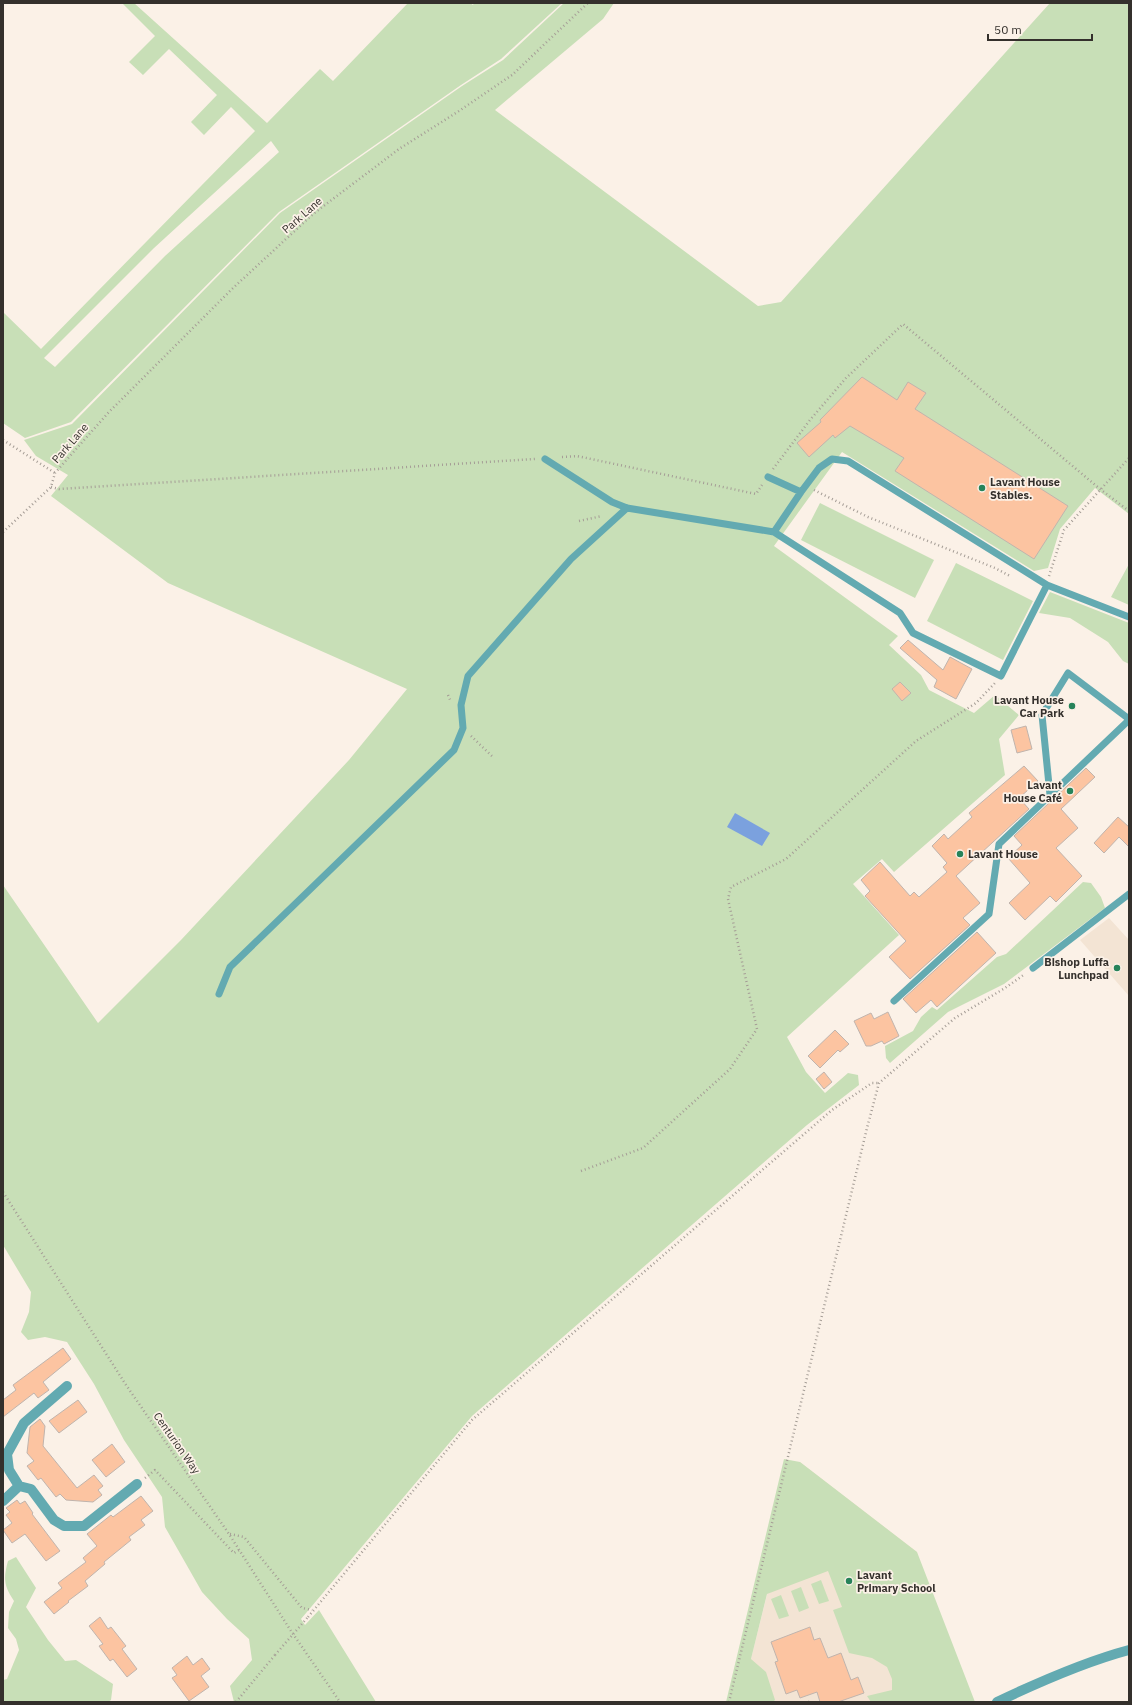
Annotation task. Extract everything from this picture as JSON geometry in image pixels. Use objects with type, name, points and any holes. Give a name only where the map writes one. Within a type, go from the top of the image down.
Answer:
[{"type":"street","points":[[67,1386],[24,1423],[7,1454],[9,1470],[19,1486],[31,1490],[54,1520],[64,1526],[84,1526],[137,1484]]},
{"type":"street","points":[[3,1501],[19,1486]]},
{"type":"street","points":[[997,1702],[1038,1683],[1113,1654],[1129,1650]]},
{"type":"lane","points":[[545,458],[612,502],[627,508],[774,532],[900,613],[913,633],[1001,676],[1047,585]]},
{"type":"lane","points":[[774,532],[819,468],[832,459],[848,461],[1047,585],[1129,617]]},
{"type":"lane","points":[[768,476],[804,489]]},
{"type":"lane","points":[[219,994],[230,967],[454,750],[463,728],[461,706],[468,676],[572,559],[627,508]]},
{"type":"lane","points":[[894,1001],[989,914],[999,844],[1129,720],[1068,673],[1042,715],[1050,795]]},
{"type":"lane","points":[[1033,968],[1129,894]]},
{"type":"path","name":"Park Lane","points":[[55,472],[108,413],[232,289],[313,214],[399,149],[460,111],[512,75],[588,3]]},
{"type":"path","points":[[51,487],[59,490],[577,456],[756,494],[810,420],[846,378],[903,324],[1100,489],[1129,510]]},
{"type":"path","points":[[3,440],[55,472],[51,487],[3,532]]},
{"type":"path","points":[[1047,585],[1064,530],[1129,458]]},
{"type":"path","points":[[804,489],[995,568],[1016,579]]},
{"type":"path","points":[[579,521],[604,516],[619,505]]},
{"type":"path","points":[[581,1171],[644,1148],[730,1068],[757,1029],[728,899],[731,887],[786,859],[916,741],[976,703],[1001,676]]},
{"type":"path","points":[[463,728],[492,756]]},
{"type":"path","points":[[729,1702],[861,1152],[879,1083],[955,1018],[1006,988],[1033,968]]},
{"type":"path","points":[[236,1702],[472,1420],[832,1110],[872,1083],[879,1083]]},
{"type":"path","name":"Centurion Way","points":[[3,1192],[126,1385],[229,1534],[291,1631],[340,1702]]},
{"type":"path","points":[[137,1484],[155,1470],[234,1553],[239,1550]]},
{"type":"path","points":[[229,1534],[244,1538],[302,1608],[312,1610]]},
{"type":"shaded area","name":"Bishop Luffa Lunchpad","points":[[1109,918],[1129,940],[1129,996],[1080,940]]},
{"type":"shaded area","name":"Lavant Primary School","points":[[800,1462],[917,1552],[941,1702],[775,1702],[751,1659]]},
{"type":"green space","points":[[122,3],[134,3],[267,123],[320,69],[333,81],[408,3],[470,3],[473,5],[474,3],[562,3],[501,59],[461,85],[279,212],[71,422],[25,438],[3,423],[3,312],[41,349],[255,131],[231,107],[204,135],[191,122],[217,95],[169,49],[143,75],[129,62],[155,36]],"holes":[[[271,141],[279,152],[165,256],[55,367],[44,358],[154,248]]]},
{"type":"green space","points":[[564,3],[614,3],[603,19],[495,110],[758,306],[781,302],[1050,3],[1129,3],[1129,514],[1095,488],[1060,529],[1048,568],[1034,571],[842,452],[774,546],[898,636],[889,645],[921,675],[929,690],[974,713],[995,695],[1019,715],[999,739],[1005,775],[894,872],[882,859],[853,884],[899,935],[787,1037],[806,1072],[825,1093],[848,1073],[858,1075],[859,1085],[807,1125],[472,1416],[301,1619],[305,1625],[319,1610],[376,1702],[234,1702],[230,1686],[252,1660],[249,1639],[227,1619],[202,1592],[165,1527],[162,1497],[124,1440],[94,1384],[67,1342],[45,1337],[28,1340],[21,1332],[29,1312],[31,1292],[3,1245],[3,885],[98,1023],[181,940],[349,760],[407,689],[168,583],[51,496],[68,475],[36,456],[24,440],[72,424],[280,213],[462,86],[503,60]]},
{"type":"green space","points":[[820,503],[934,560],[915,598],[801,540]]},
{"type":"green space","points":[[956,563],[1033,601],[1003,660],[927,621]]},
{"type":"green space","points":[[1129,564],[1129,605],[1111,597]]},
{"type":"green space","points":[[1050,592],[1129,623],[1129,664],[1123,661],[1108,642],[1070,618],[1039,613]]},
{"type":"green space","points":[[1083,882],[1091,883],[1101,897],[1105,908],[1004,984],[948,1012],[890,1063],[886,1058],[885,1046],[913,1031],[921,1017],[932,1007],[937,1010],[997,957],[1006,954]]},
{"type":"green space","name":"Lavant Primary School","points":[[784,1459],[800,1462],[917,1552],[975,1702],[871,1702],[867,1696],[892,1690],[892,1679],[887,1667],[872,1658],[849,1653],[833,1610],[842,1607],[828,1571],[767,1594],[751,1659],[766,1672],[775,1700],[773,1702],[726,1702]]},
{"type":"green space","points":[[16,1557],[36,1588],[26,1607],[48,1640],[65,1661],[76,1660],[113,1684],[111,1700],[108,1702],[3,1702],[3,1680],[7,1679],[19,1650],[16,1639],[8,1628],[9,1612],[14,1601],[5,1582],[5,1573],[8,1561]]},
{"type":"green space","points":[[821,1580],[829,1601],[819,1604],[811,1584]]},
{"type":"green space","points":[[801,1587],[809,1608],[799,1612],[791,1591]]},
{"type":"green space","points":[[781,1595],[789,1616],[779,1619],[771,1599]]},
{"type":"water","points":[[735,813],[770,833],[762,846],[727,827]]},
{"type":"building","name":"Lavant House Stables.","points":[[862,377],[897,400],[908,382],[926,393],[915,409],[1068,506],[1034,559],[895,471],[904,458],[850,426],[835,438],[833,435],[809,457],[797,443],[821,422],[820,420]]},
{"type":"building","points":[[908,640],[943,670],[950,657],[972,669],[956,699],[934,687],[937,680],[900,648]]},
{"type":"building","points":[[900,682],[911,693],[902,701],[892,689]]},
{"type":"building","points":[[1026,726],[1032,749],[1017,753],[1011,730]]},
{"type":"building","name":"Lavant House","points":[[1024,766],[1038,781],[1019,798],[1029,809],[956,876],[980,903],[963,918],[970,925],[910,979],[889,957],[906,941],[865,896],[870,891],[861,880],[880,862],[910,896],[914,892],[919,897],[947,872],[943,867],[947,863],[932,846],[944,834],[948,839],[972,817],[969,813]]},
{"type":"building","points":[[1086,768],[1095,777],[1061,809],[1078,828],[1056,848],[1082,876],[1056,902],[1050,896],[1025,920],[1009,903],[1030,883],[1008,858],[1022,845],[1014,836]]},
{"type":"building","points":[[1118,817],[1129,827],[1129,847],[1119,837],[1104,853],[1094,843]]},
{"type":"building","points":[[977,932],[996,953],[937,1007],[931,1000],[916,1013],[903,999]]},
{"type":"building","points":[[888,1012],[899,1036],[884,1044],[882,1041],[871,1046],[866,1046],[854,1021],[871,1013],[874,1019]]},
{"type":"building","points":[[835,1030],[849,1044],[840,1052],[838,1050],[820,1068],[808,1056]]},
{"type":"building","points":[[824,1072],[832,1082],[824,1089],[816,1079]]},
{"type":"building","points":[[63,1348],[71,1359],[43,1382],[49,1390],[38,1398],[34,1393],[3,1417],[3,1400],[16,1390],[13,1385]]},
{"type":"building","points":[[78,1400],[87,1412],[59,1433],[49,1421]]},
{"type":"building","points":[[40,1419],[45,1426],[43,1446],[77,1488],[94,1475],[103,1486],[98,1490],[102,1495],[93,1502],[66,1500],[60,1494],[56,1497],[41,1478],[38,1480],[27,1466],[34,1461],[27,1453],[30,1427]]},
{"type":"building","points":[[112,1444],[125,1462],[106,1477],[92,1460]]},
{"type":"building","points":[[141,1496],[153,1511],[141,1520],[145,1525],[129,1537],[131,1540],[104,1562],[105,1564],[85,1581],[88,1586],[54,1614],[44,1602],[62,1588],[58,1583],[86,1562],[83,1558],[97,1546],[87,1534],[111,1515],[113,1517]]},
{"type":"building","points":[[17,1500],[20,1504],[25,1501],[33,1513],[32,1514],[60,1551],[46,1561],[25,1534],[12,1543],[3,1530],[12,1523],[6,1515],[10,1512],[6,1508]]},
{"type":"building","points":[[100,1617],[108,1629],[111,1627],[126,1646],[122,1649],[137,1669],[127,1677],[113,1659],[110,1661],[99,1646],[103,1644],[89,1626]]},
{"type":"building","points":[[810,1627],[814,1640],[820,1638],[828,1658],[841,1653],[851,1680],[858,1677],[864,1693],[838,1702],[820,1702],[817,1692],[800,1698],[797,1690],[786,1694],[775,1662],[778,1661],[771,1642]]},
{"type":"building","points":[[187,1656],[193,1665],[202,1658],[210,1669],[201,1676],[209,1687],[189,1701],[172,1678],[177,1675],[172,1668]]},
{"type":"place","name":"Lavant House Stables.","points":[[982,488]]},
{"type":"place","name":"Lavant House Car Park","points":[[1072,706]]},
{"type":"place","name":"Lavant House Café","points":[[1070,791]]},
{"type":"place","name":"Lavant House","points":[[960,854]]},
{"type":"place","name":"Bishop Luffa Lunchpad","points":[[1117,968]]},
{"type":"place","name":"Lavant Primary School","points":[[849,1581]]}]
